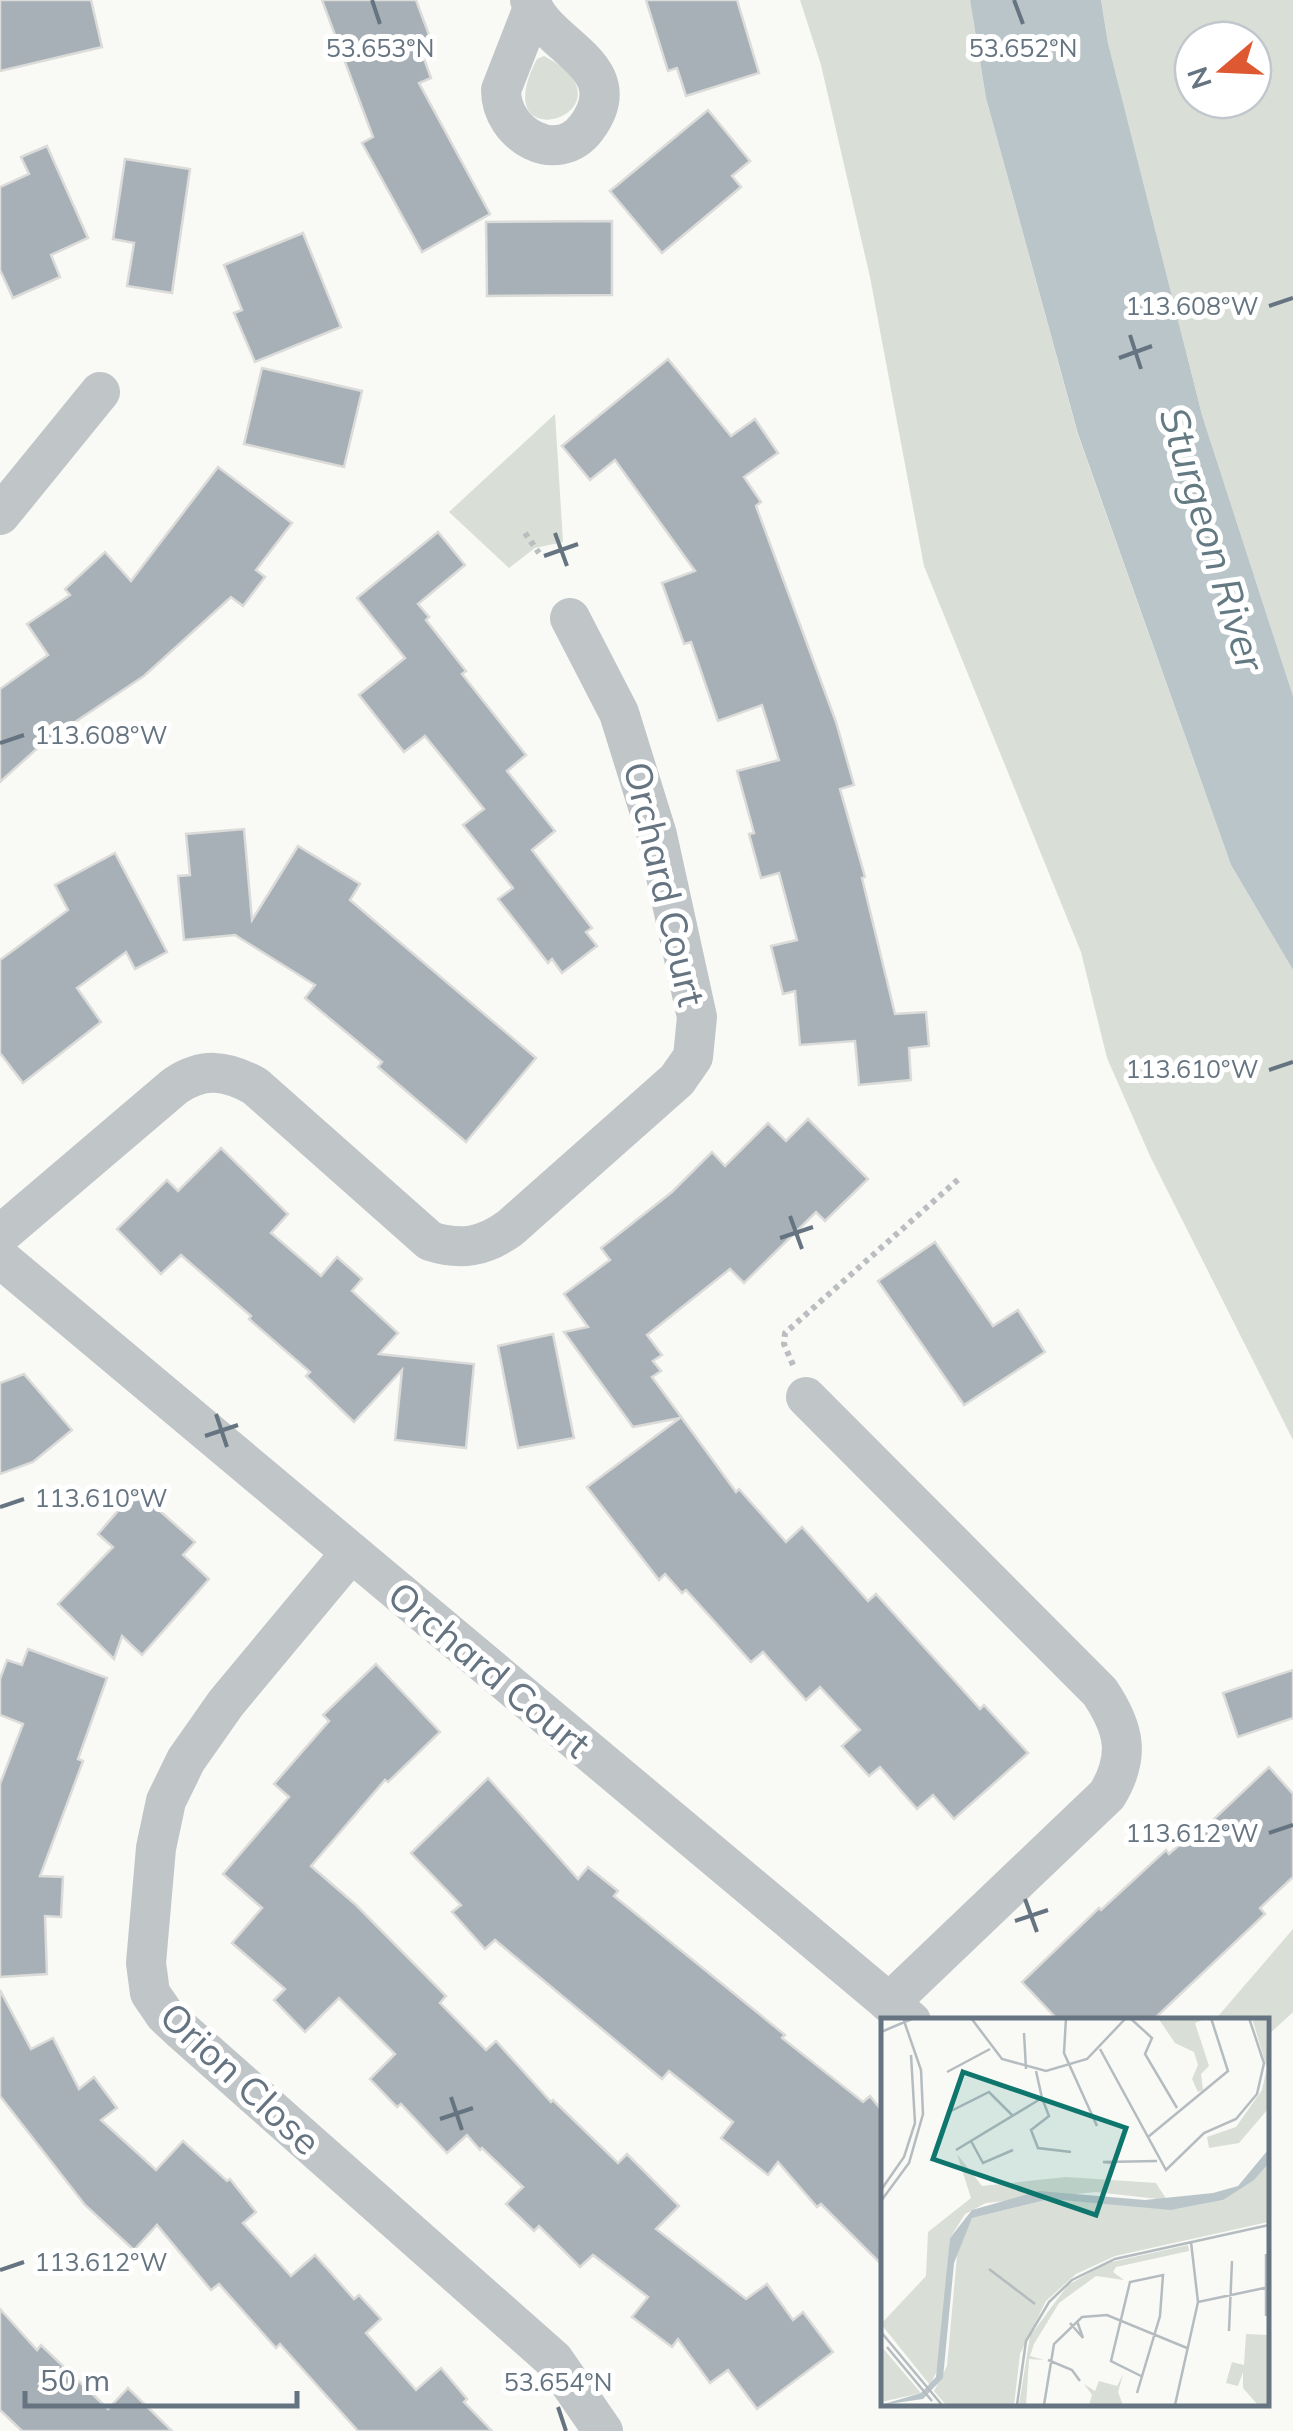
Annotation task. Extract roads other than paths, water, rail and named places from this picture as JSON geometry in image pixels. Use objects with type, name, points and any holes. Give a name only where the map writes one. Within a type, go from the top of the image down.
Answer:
[{"type":"street","points":[[0,515],[100,392]]},
{"type":"street","name":"Orchard Court","points":[[0,1235],[175,1086],[196,1074],[212,1071],[225,1072],[255,1086],[430,1240],[464,1248],[482,1244],[510,1228],[677,1080],[693,1057],[697,1018],[657,835],[619,713],[570,618]]},
{"type":"street","name":"Orchard Court","points":[[0,1258],[900,2012],[1107,1794],[1122,1764],[1122,1745],[1119,1726],[1100,1692],[806,1397]]},
{"type":"street","name":"Orion Close","points":[[350,1554],[226,1702],[175,1782],[166,1801],[156,1848],[146,1948],[147,1981],[158,2005],[180,2029],[554,2360],[603,2431]]},
{"type":"water","name":"Sturgeon River","points":[[970,0],[1101,0],[1108,43],[1202,415],[1293,696],[1293,970],[1231,865],[1078,434],[986,98]]}]
